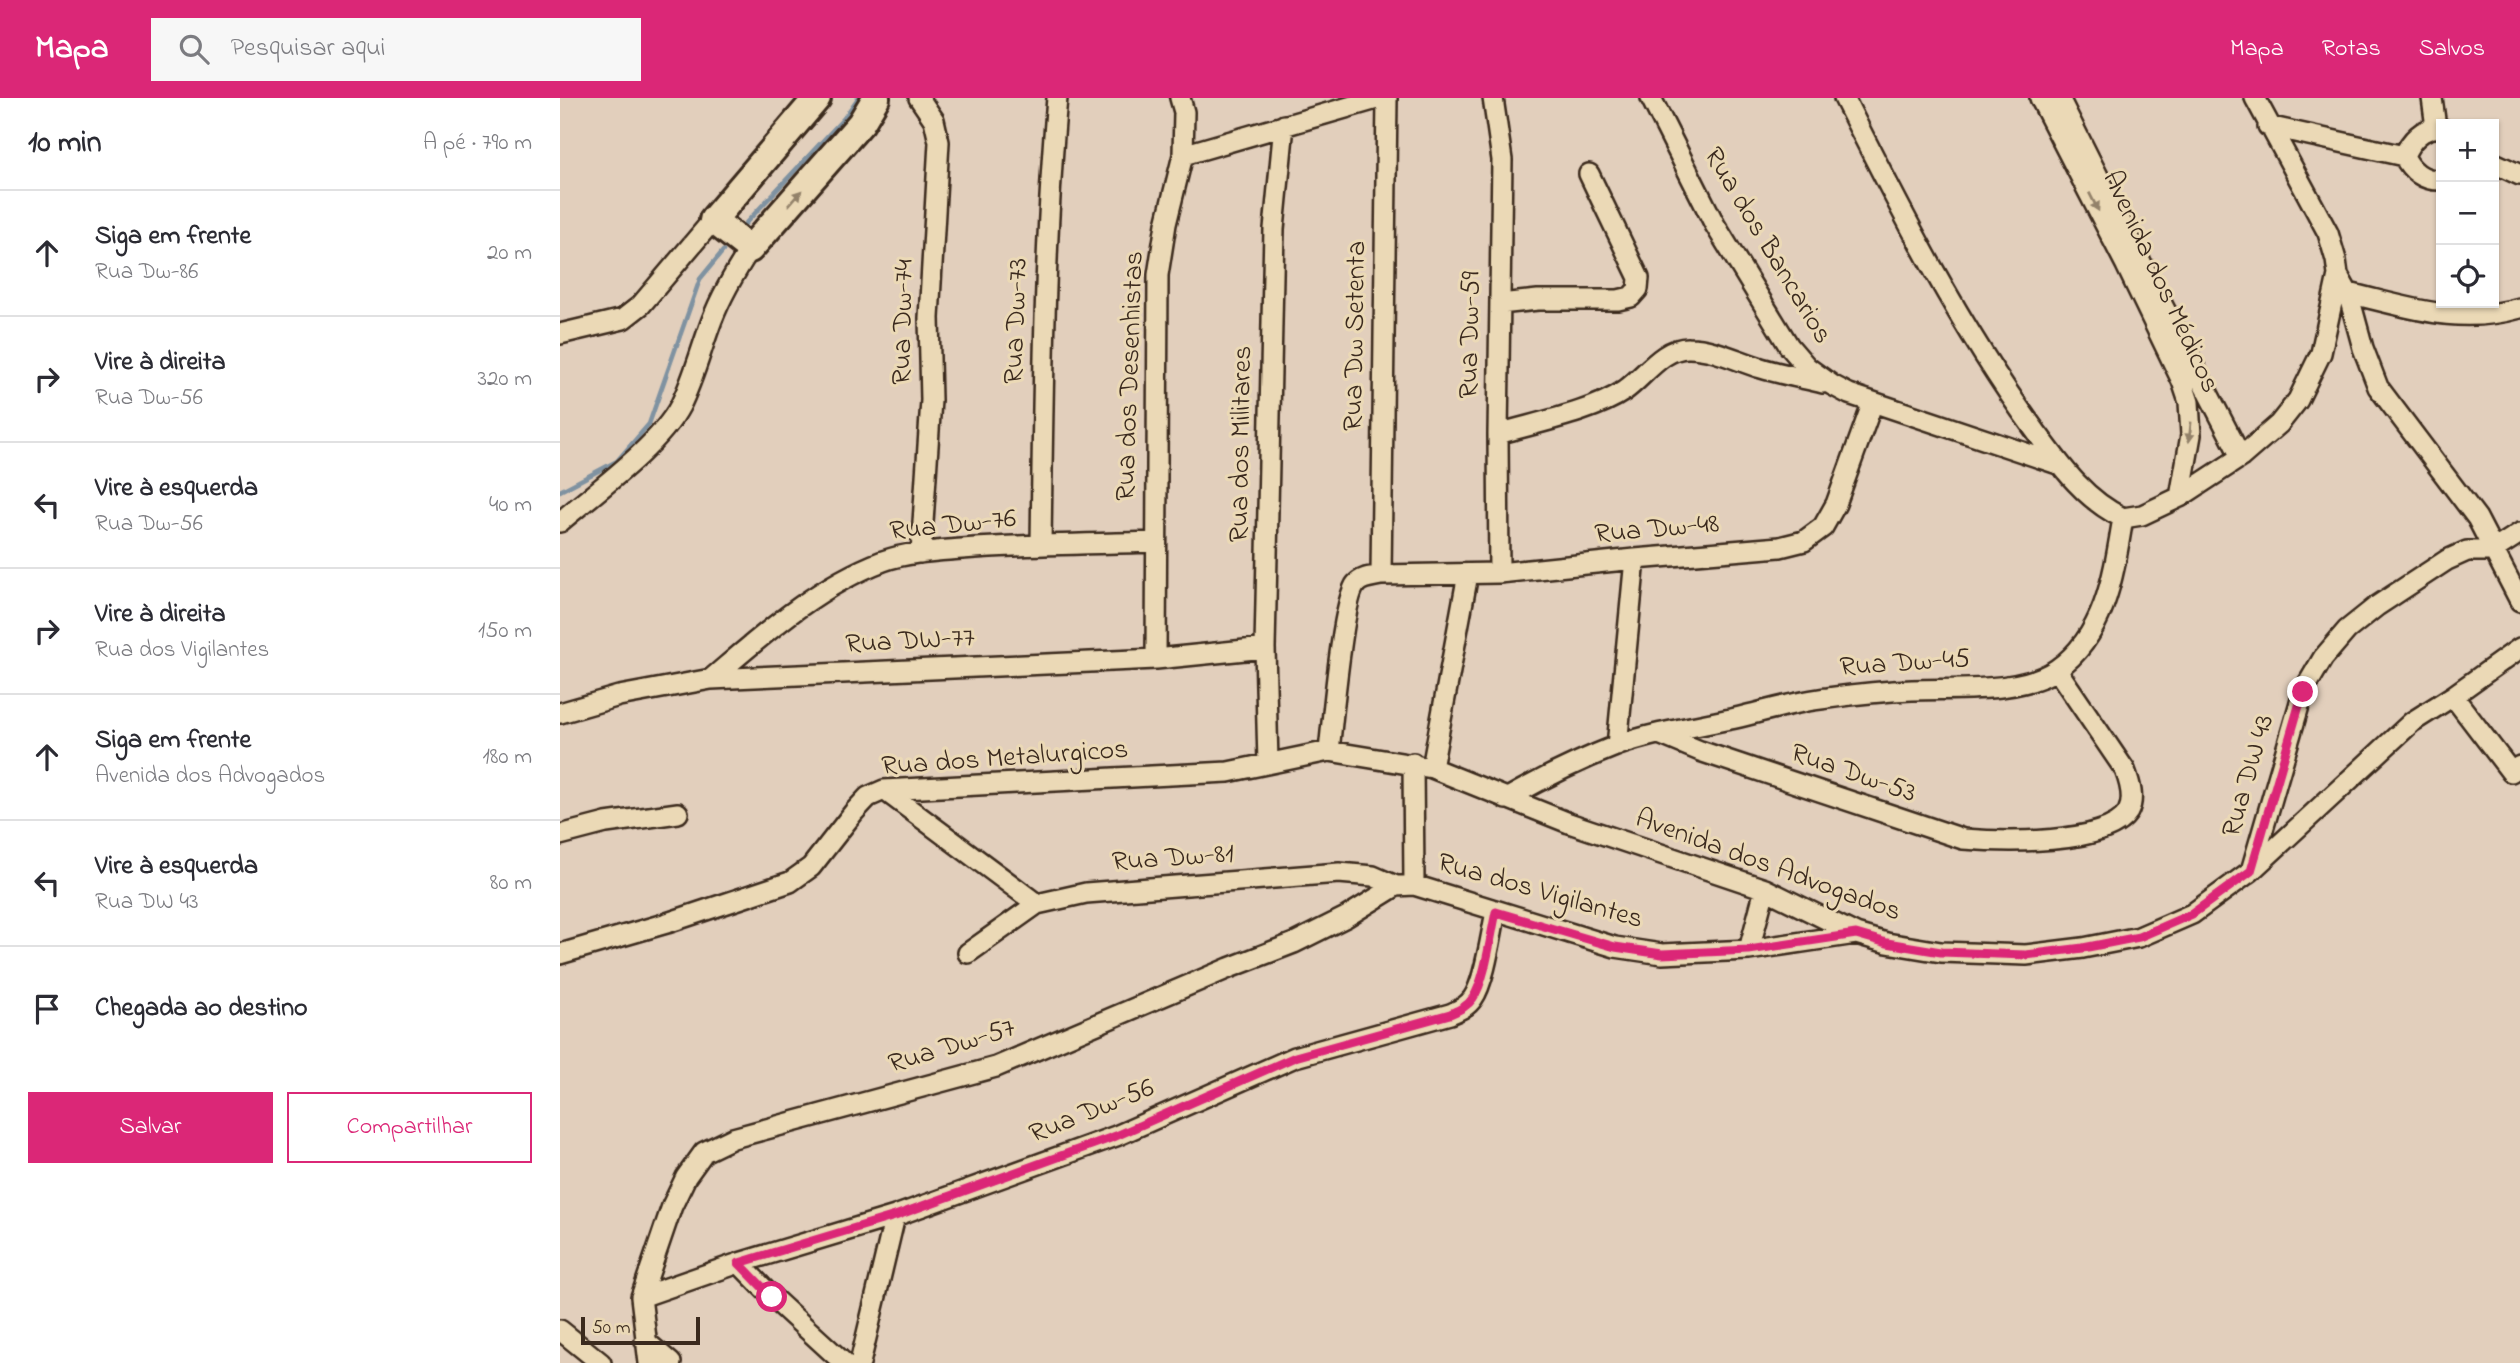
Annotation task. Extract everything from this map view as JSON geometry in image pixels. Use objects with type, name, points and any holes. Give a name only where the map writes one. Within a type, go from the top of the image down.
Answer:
[{"type":"street","points":[[560,334],[623,319],[641,305],[817,98]]},
{"type":"street","points":[[560,522],[647,448],[678,408],[730,278],[750,249],[861,123],[876,98]]},
{"type":"street","name":"Rua Dw-74","points":[[919,98],[934,120],[939,142],[929,318],[931,413],[921,553]]},
{"type":"street","name":"Rua Dw-73","points":[[1041,545],[1044,318],[1056,98]]},
{"type":"street","name":"Rua dos Desenhistas","points":[[1156,659],[1158,275],[1166,224],[1184,155],[1184,112],[1180,98]]},
{"type":"street","points":[[1184,155],[1380,98]]},
{"type":"street","name":"Rua Dw Setenta","points":[[1381,575],[1387,98]]},
{"type":"street","name":"Rua Dw-59","points":[[1493,98],[1502,160],[1499,573]]},
{"type":"street","name":"Rua dos Bancarios","points":[[1651,98],[1715,225],[1789,346],[1807,368],[1832,385],[1873,402],[2061,465]]},
{"type":"street","points":[[1843,98],[1897,202],[1996,377],[2061,465],[2087,495],[2105,509],[2123,518],[2142,515],[2180,497],[2241,457],[2280,424],[2298,400],[2321,353],[2338,275]]},
{"type":"street","name":"Avenida dos Médicos","points":[[2040,98],[2082,162],[2156,310],[2241,457]]},
{"type":"street","name":"Avenida dos Médicos","points":[[2059,98],[2082,162]]},
{"type":"street","points":[[2255,98],[2328,233],[2338,275],[2348,293],[2363,348],[2378,387],[2477,518],[2520,601]]},
{"type":"street","points":[[2432,98],[2436,119]]},
{"type":"street","name":"Rua dos Militares","points":[[1268,763],[1265,648],[1274,229],[1284,125]]},
{"type":"street","points":[[2268,126],[2404,156]]},
{"type":"street","points":[[2436,128],[2418,136],[2408,146],[2404,156],[2408,166],[2416,173],[2436,179]]},
{"type":"street","points":[[2499,165],[2520,175]]},
{"type":"street","points":[[1500,304],[1538,300],[1618,300],[1631,297],[1638,289],[1639,278],[1589,174]]},
{"type":"street","points":[[713,220],[750,249]]},
{"type":"street","points":[[2348,293],[2438,314],[2471,317],[2520,308]]},
{"type":"street","name":"Avenida dos Médicos","points":[[2156,310],[2189,402],[2191,435],[2180,497]]},
{"type":"street","points":[[1498,434],[1599,404],[1623,392],[1666,354],[1687,347],[1832,385]]},
{"type":"street","name":"Rua Dw-48","points":[[1329,751],[1335,690],[1350,597],[1357,582],[1363,578],[1381,575],[1499,573],[1780,547],[1804,541],[1822,527],[1836,504],[1873,402]]},
{"type":"street","points":[[2057,670],[2080,648],[2099,618],[2114,574],[2123,518]]},
{"type":"street","points":[[2492,551],[2520,533]]},
{"type":"street","name":"Rua Dw-76","points":[[712,679],[787,615],[843,580],[884,561],[921,553],[1041,545],[1155,542]]},
{"type":"street","name":"Rua DW 43","points":[[2251,871],[2303,692],[2323,658],[2347,629],[2376,606],[2447,560],[2466,551],[2492,551]]},
{"type":"street","points":[[1617,746],[1635,559]]},
{"type":"street","points":[[1432,768],[1468,574]]},
{"type":"street","name":"Rua DW-77","points":[[560,713],[619,696],[712,679],[1156,659],[1265,648]]},
{"type":"street","name":"Avenida dos Advogados","points":[[1329,751],[1432,768],[1569,823],[1765,889],[1856,934],[1887,943],[1941,952],[2026,955],[2139,937],[2192,914],[2251,871],[2412,722],[2520,648]]},
{"type":"street","name":"Rua Dw-45","points":[[1506,799],[1541,779],[1617,746],[1659,734],[1825,698],[1909,690],[2003,686],[2032,681],[2057,670]]},
{"type":"street","name":"Rua Dw-53","points":[[1659,734],[1737,764],[1963,839],[2035,841],[2098,831],[2117,824],[2129,810],[2132,788],[2125,770],[2057,670]]},
{"type":"street","points":[[2453,696],[2511,772],[2520,766]]},
{"type":"street","name":"Rua dos Metalurgicos","points":[[560,954],[667,923],[790,882],[811,867],[868,797],[884,790],[1228,772],[1329,751]]},
{"type":"street","name":"Rua dos Vigilantes","points":[[1413,763],[1405,886],[1615,947],[1662,954],[1749,950],[1856,934]]},
{"type":"street","points":[[884,790],[1037,904]]},
{"type":"street","points":[[560,835],[606,824],[678,813]]},
{"type":"street","name":"Rua Dw-81","points":[[968,953],[1037,904],[1086,893],[1339,873],[1373,876],[1405,886]]},
{"type":"street","name":"Rua Dw-57","points":[[649,1363],[641,1297],[672,1206],[686,1177],[704,1152],[733,1138],[996,1067],[1294,943],[1405,886]]},
{"type":"street","points":[[1749,950],[1765,889]]},
{"type":"street","name":"Rua Dw-56","points":[[641,1297],[739,1263],[895,1216],[1116,1136],[1295,1057],[1450,1014],[1465,1007],[1474,998],[1496,912]]},
{"type":"street","points":[[860,1363],[895,1216]]},
{"type":"street","points":[[739,1263],[844,1363]]},
{"type":"street","points":[[560,1330],[601,1363]]},
{"type":"street","points":[[645,1341],[671,1363]]},
{"type":"waterway","points":[[744,225],[844,118],[858,98]]},
{"type":"waterway","points":[[560,491],[617,461],[649,424],[700,279],[723,251]]},
{"type":"route","points":[[772,1297],[739,1263],[895,1216],[1116,1136],[1295,1057],[1450,1014],[1465,1007],[1474,998],[1479,986],[1496,912],[1615,947],[1662,954],[1749,950],[1856,934],[1887,943],[1941,952],[2026,955],[2139,937],[2192,914],[2251,871],[2303,692]]}]
